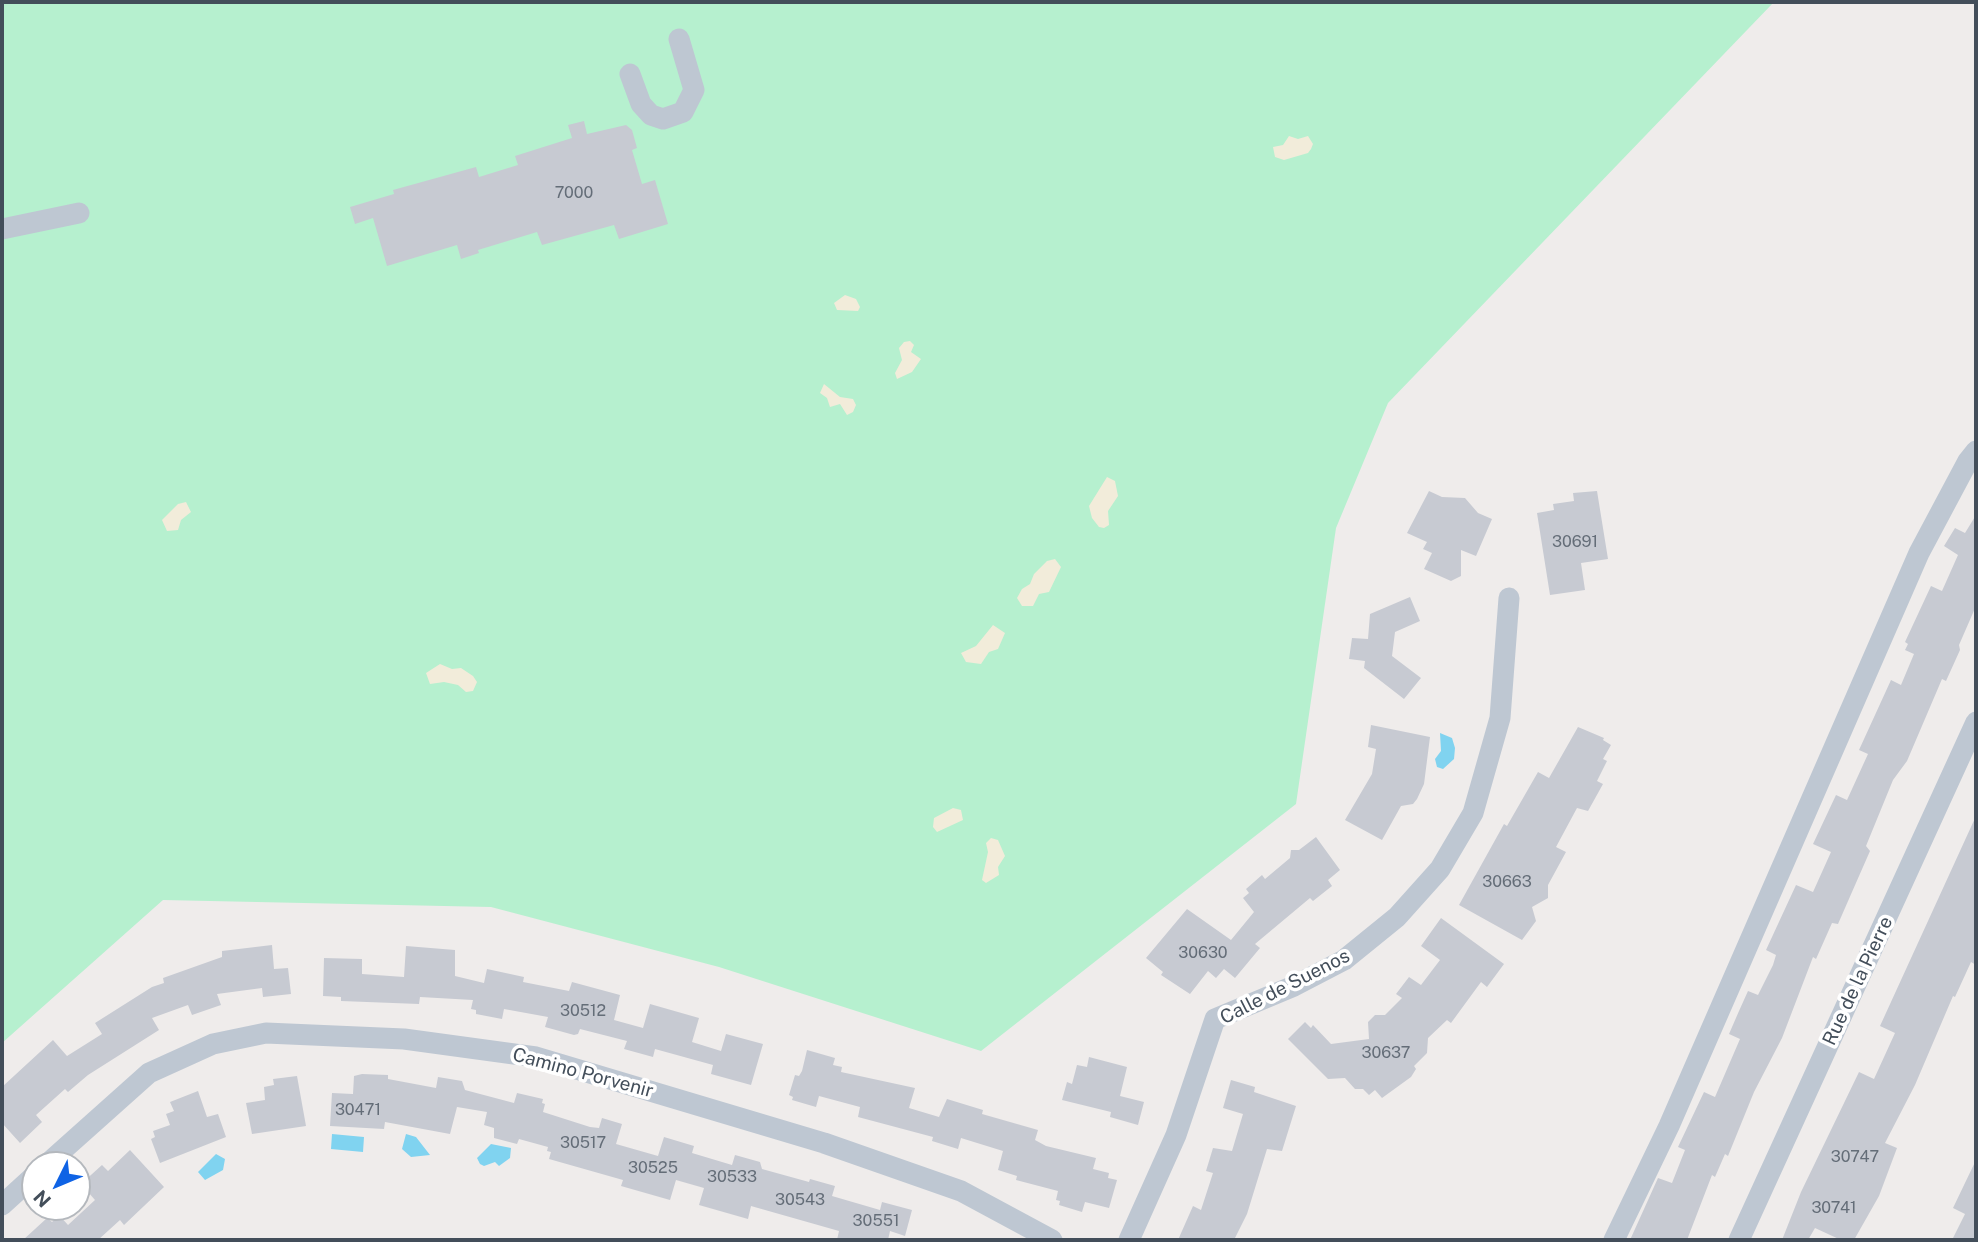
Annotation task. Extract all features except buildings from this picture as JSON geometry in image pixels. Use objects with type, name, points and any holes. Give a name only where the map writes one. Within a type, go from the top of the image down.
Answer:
[{"type":"street","points":[[630,74],[641,104],[651,115],[663,119],[683,112],[694,90],[679,39]]},
{"type":"street","points":[[2,229],[79,213]]},
{"type":"street","points":[[1614,1240],[1669,1126],[1919,553],[1968,461],[1976,451]]},
{"type":"street","name":"Calle de Suenos","points":[[1129,1240],[1176,1135],[1215,1019],[1294,986],[1345,960],[1397,917],[1431,878],[1474,813],[1500,718],[1509,598]]},
{"type":"street","name":"Rue de la Pierre","points":[[1739,1240],[1976,723]]},
{"type":"street","name":"Camino Porvenir","points":[[62,1151],[149,1073],[213,1044],[267,1033],[404,1039],[536,1057],[824,1143],[961,1191],[1052,1240]]},
{"type":"street","points":[[2,1205],[21,1188]]},
{"type":"green space","points":[[2,2],[1774,2],[1388,403],[1336,528],[1296,804],[981,1051],[719,967],[491,907],[163,900],[2,1043]]},
{"type":"sand","points":[[1289,136],[1298,139],[1308,136],[1313,144],[1311,149],[1308,153],[1284,160],[1275,157],[1273,147],[1283,145]]},
{"type":"sand","points":[[845,295],[856,299],[860,307],[858,311],[837,310],[834,303]]},
{"type":"sand","points":[[910,341],[914,345],[911,352],[921,359],[912,372],[897,379],[895,373],[902,360],[899,348],[904,342]]},
{"type":"sand","points":[[824,384],[840,397],[853,399],[856,405],[853,412],[847,415],[840,404],[830,407],[827,398],[820,393]]},
{"type":"sand","points":[[1107,477],[1115,481],[1118,496],[1108,511],[1109,525],[1104,528],[1099,527],[1092,518],[1089,506]]},
{"type":"sand","points":[[186,502],[191,512],[181,520],[178,530],[167,531],[162,520],[178,504]]},
{"type":"sand","points":[[1055,559],[1061,567],[1049,592],[1039,594],[1033,606],[1022,606],[1017,598],[1022,589],[1030,584],[1034,574],[1047,561]]},
{"type":"sand","points":[[993,625],[1005,633],[998,649],[989,652],[981,664],[966,662],[961,653],[976,646]]},
{"type":"sand","points":[[440,664],[452,669],[461,668],[473,676],[477,682],[473,691],[466,692],[458,685],[444,682],[430,684],[426,673]]},
{"type":"sand","points":[[953,808],[961,810],[963,820],[937,832],[933,827],[934,818]]},
{"type":"sand","points":[[991,838],[998,840],[1005,856],[998,867],[999,875],[986,883],[982,880],[988,852],[986,843]]},
{"type":"water","points":[[1440,733],[1452,738],[1455,748],[1454,759],[1443,769],[1437,767],[1435,759],[1441,751]]},
{"type":"water","points":[[332,1134],[364,1137],[363,1152],[331,1149]]},
{"type":"water","points":[[406,1134],[416,1137],[430,1155],[411,1157],[402,1149]]},
{"type":"water","points":[[491,1144],[511,1148],[510,1158],[499,1166],[495,1162],[484,1166],[480,1164],[477,1158]]},
{"type":"water","points":[[216,1154],[225,1159],[223,1170],[205,1180],[198,1172]]}]
